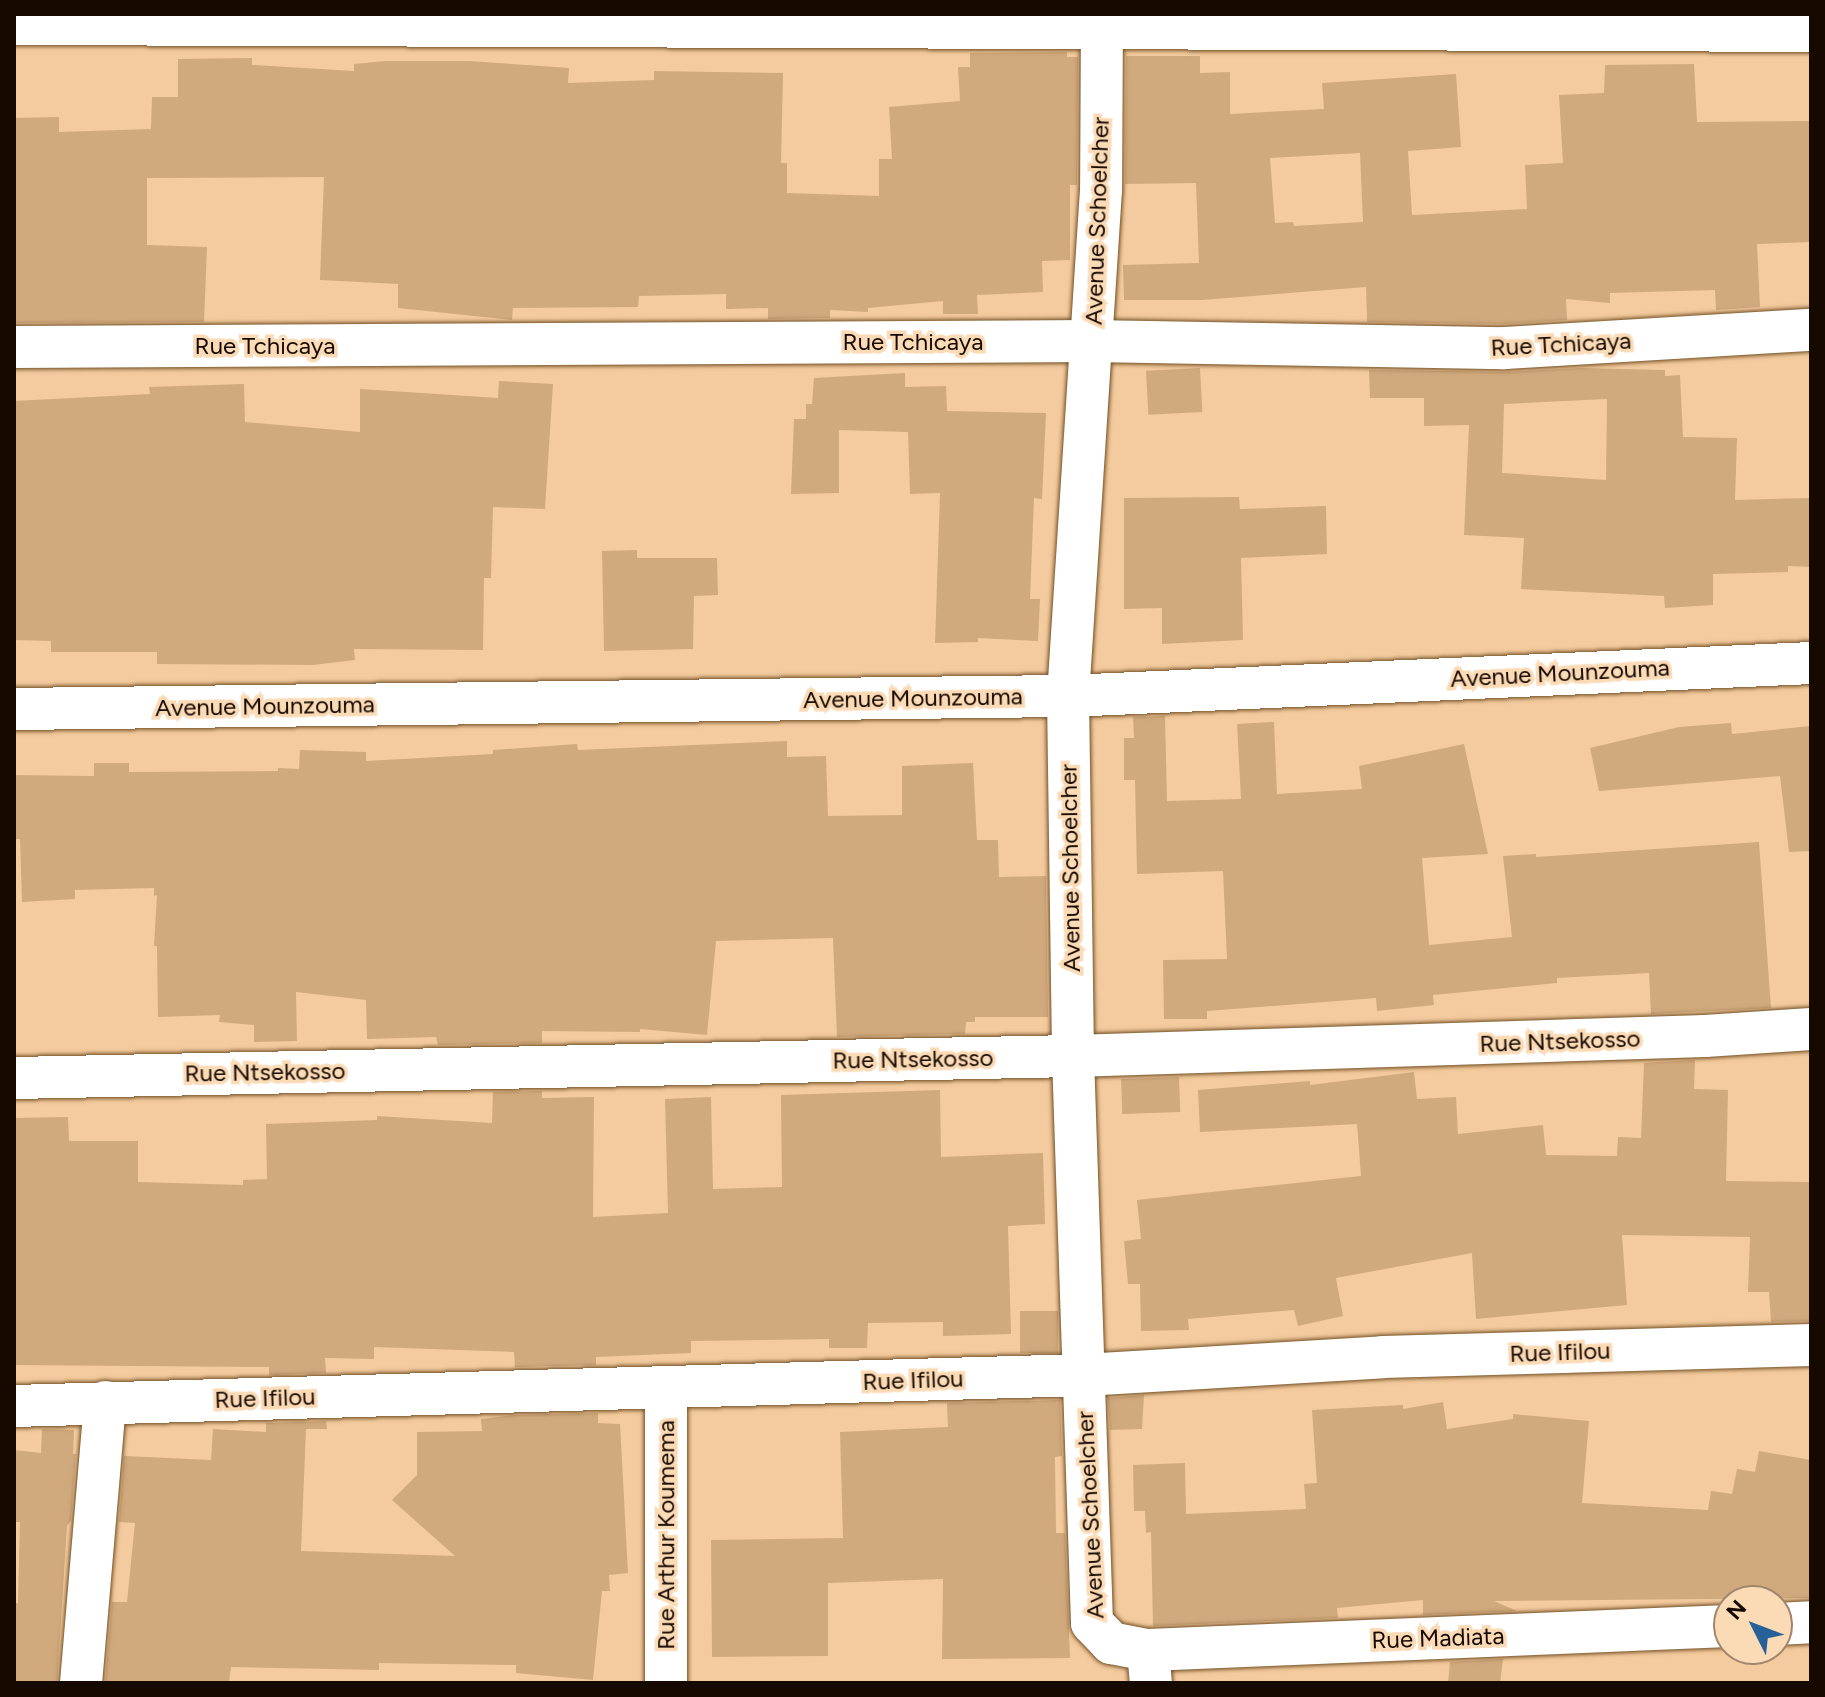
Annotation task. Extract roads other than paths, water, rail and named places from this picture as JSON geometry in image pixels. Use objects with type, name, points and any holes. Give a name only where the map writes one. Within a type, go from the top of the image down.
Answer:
[{"type":"street","points":[[14,24],[1102,20],[1811,31]]},
{"type":"street","name":"Avenue Schoelcher","points":[[1102,20],[1101,190],[1068,696],[1073,1056],[1092,1623],[1111,1643],[1150,1666]]},
{"type":"street","name":"Rue Tchicaya","points":[[14,347],[1091,341],[1505,348],[1811,330]]},
{"type":"street","name":"Avenue Mounzouma","points":[[14,709],[1068,696],[1811,663]]},
{"type":"street","name":"Rue Ntsekosso","points":[[14,1078],[1073,1056],[1689,1037],[1811,1029]]},
{"type":"street","name":"Rue Ifilou","points":[[14,1406],[1084,1375],[1383,1357],[1811,1345]]},
{"type":"street","name":"Rue Arthur Koumema","points":[[666,1387],[666,1683]]},
{"type":"street","points":[[81,1683],[105,1402]]},
{"type":"street","name":"Rue Madiata","points":[[1150,1666],[1713,1627]]}]
